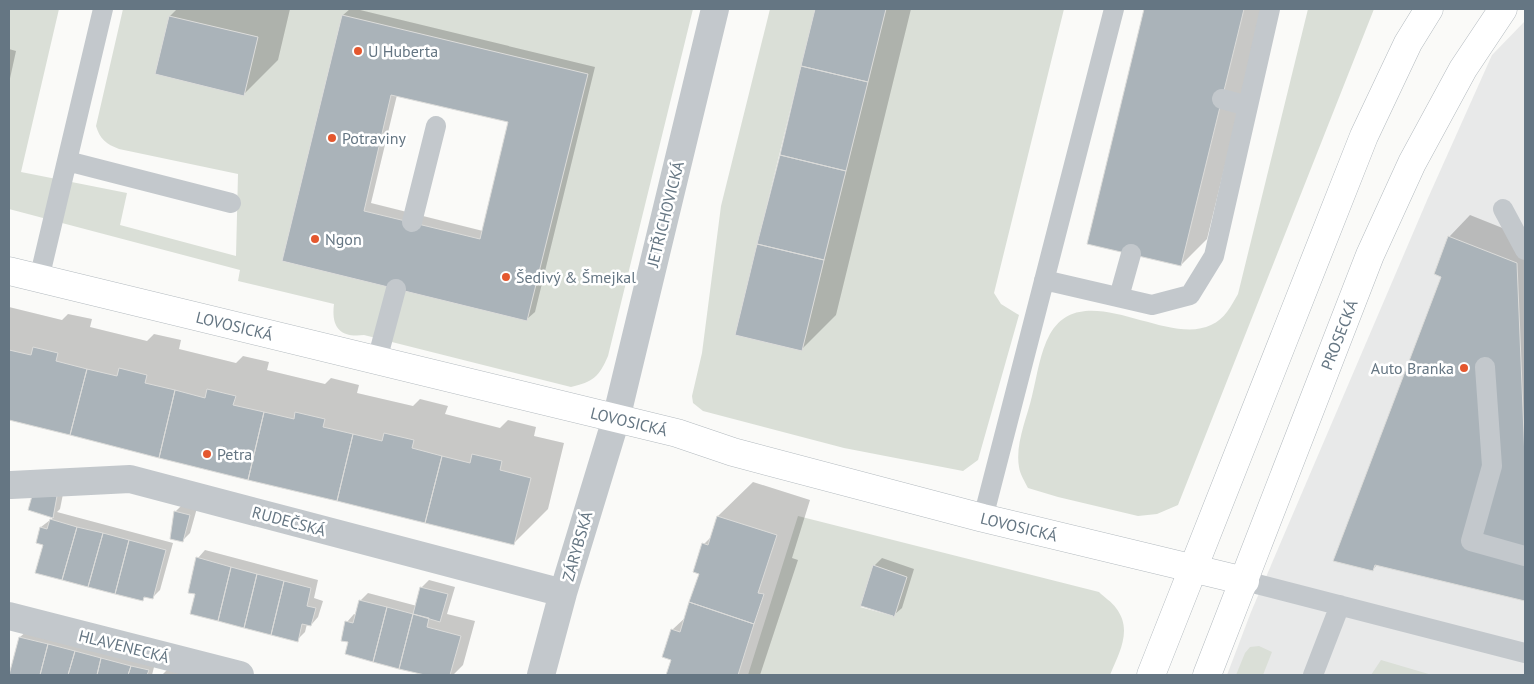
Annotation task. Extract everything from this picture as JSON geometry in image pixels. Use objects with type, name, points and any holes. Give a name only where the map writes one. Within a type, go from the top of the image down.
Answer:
[{"type":"main road","points":[[1151,675],[1364,136],[1408,43],[1429,9]]},
{"type":"main road","name":"PROSECKÁ","points":[[1207,675],[1370,255],[1412,163],[1463,69],[1503,9]]},
{"type":"main road","name":"LOVOSICKÁ","points":[[9,271],[677,433],[733,452],[983,518],[1245,581]]},
{"type":"street","name":"JETŘICHOVICKÁ","points":[[616,419],[715,9]]},
{"type":"street","name":"ZÁRYBSKÁ","points":[[541,675],[563,593],[616,419]]},
{"type":"street","name":"RUDEČSKÁ","points":[[10,487],[130,480],[563,593]]},
{"type":"street","name":"HLAVENECKÁ","points":[[9,616],[240,675]]},
{"type":"lane","points":[[39,279],[103,9]]},
{"type":"lane","points":[[983,518],[1114,9]]},
{"type":"lane","points":[[1044,280],[1152,305],[1190,295],[1214,256],[1270,9]]},
{"type":"lane","points":[[1222,99],[1248,106]]},
{"type":"lane","points":[[412,222],[436,126]]},
{"type":"lane","points":[[67,160],[232,202]]},
{"type":"lane","points":[[1503,209],[1525,250]]},
{"type":"lane","points":[[1119,297],[1131,254]]},
{"type":"lane","points":[[377,360],[396,289]]},
{"type":"lane","points":[[1485,367],[1492,466],[1471,541],[1525,556]]},
{"type":"lane","points":[[1245,581],[1525,653]]},
{"type":"lane","points":[[1313,675],[1340,605]]},
{"type":"shaded area","points":[[9,9],[59,9],[21,172],[127,193],[120,225],[236,256],[238,174],[119,149],[110,145],[99,134],[96,126],[123,9],[693,9],[608,356],[602,369],[594,378],[579,385],[571,387],[364,335],[349,335],[343,333],[336,325],[333,312],[334,304],[238,281],[240,270],[9,209]],"holes":[[[342,15],[588,74],[527,320],[282,261]],[[169,16],[258,37],[244,96],[155,74]]]},
{"type":"shaded area","points":[[770,9],[815,9],[735,335],[802,351],[886,9],[1064,9],[994,293],[1001,304],[1019,315],[978,460],[963,471],[844,448],[703,411],[693,403],[692,396],[702,353],[721,206]]},
{"type":"shaded area","points":[[1308,9],[1374,9],[1178,505],[1157,514],[1138,516],[1028,488],[1019,467],[1020,440],[1044,348],[1050,334],[1065,318],[1083,311],[1104,311],[1172,328],[1193,329],[1216,322],[1224,316],[1233,303],[1238,294]]},
{"type":"shaded area","points":[[1525,21],[1525,675],[1227,675],[1251,612],[1428,198],[1492,55]]},
{"type":"shaded area","points":[[798,516],[1099,592],[1116,608],[1124,625],[1123,642],[1110,675],[748,675]],"holes":[[[873,565],[907,577],[894,618],[893,616],[860,607]]]},
{"type":"shaded area","points":[[1259,646],[1272,652],[1263,675],[1236,675],[1245,653],[1250,647]]},
{"type":"shaded area","points":[[1381,660],[1432,675],[1371,675]]},
{"type":"building","points":[[815,9],[886,9],[868,82],[801,66]]},
{"type":"building","points":[[1144,9],[1244,9],[1181,266],[1087,244]]},
{"type":"building","points":[[342,15],[588,74],[527,321],[282,261]],"holes":[[[391,95],[508,122],[480,239],[364,211]]]},
{"type":"building","points":[[169,16],[258,37],[244,96],[155,74]]},
{"type":"building","points":[[801,66],[868,82],[846,171],[780,155]]},
{"type":"building","points":[[780,155],[846,171],[824,260],[757,244]]},
{"type":"building","name":"Auto Branka","points":[[1448,236],[1517,263],[1525,459],[1525,601],[1375,565],[1373,571],[1333,561],[1441,277],[1434,274]]},
{"type":"building","points":[[757,244],[824,260],[802,351],[735,335]]},
{"type":"building","points":[[33,347],[58,353],[56,361],[87,369],[70,435],[9,420],[9,350],[31,355]]},
{"type":"building","points":[[119,368],[147,375],[145,383],[175,390],[159,458],[70,435],[87,369],[117,376]]},
{"type":"building","points":[[207,389],[236,396],[233,405],[264,412],[248,480],[159,458],[175,390],[205,398]]},
{"type":"building","points":[[264,412],[294,419],[295,412],[325,419],[323,427],[353,434],[337,501],[248,480]]},
{"type":"building","points":[[384,433],[414,440],[412,448],[442,456],[425,523],[337,501],[353,434],[382,441]]},
{"type":"building","points":[[472,454],[502,461],[500,470],[531,478],[514,545],[425,523],[442,456],[470,463]]},
{"type":"building","points":[[32,496],[57,496],[53,518],[28,510]]},
{"type":"building","points":[[174,511],[190,515],[183,542],[170,539]]},
{"type":"building","points":[[717,516],[777,535],[758,593],[764,594],[754,624],[689,602],[699,574],[693,572],[702,543],[708,545]]},
{"type":"building","points":[[50,519],[77,527],[62,580],[35,573],[43,545],[36,543],[40,527],[47,529]]},
{"type":"building","points":[[77,527],[103,533],[88,587],[62,580]]},
{"type":"building","points":[[103,533],[129,540],[115,594],[88,587]]},
{"type":"building","points":[[129,540],[166,550],[153,599],[144,597],[143,601],[115,594]]},
{"type":"building","points":[[196,557],[231,567],[218,621],[190,614],[195,594],[188,593]]},
{"type":"building","points":[[873,565],[907,577],[894,618],[893,616],[860,607]]},
{"type":"building","points":[[231,567],[257,574],[244,628],[218,621]]},
{"type":"building","points":[[257,574],[284,581],[271,635],[244,628]]},
{"type":"building","points":[[284,581],[311,588],[307,606],[316,608],[311,626],[302,624],[298,642],[271,635]]},
{"type":"building","points":[[420,587],[448,594],[440,622],[413,614]]},
{"type":"building","points":[[359,600],[387,607],[373,662],[345,654],[348,642],[341,641],[345,621],[353,623]]},
{"type":"building","points":[[689,602],[754,624],[738,675],[666,675],[671,660],[662,657],[671,629],[680,632]]},
{"type":"building","points":[[387,607],[413,614],[399,669],[373,662]]},
{"type":"building","points":[[413,614],[429,618],[427,627],[461,636],[450,675],[425,675],[399,669]]},
{"type":"building","points":[[19,637],[48,644],[40,675],[9,675]]},
{"type":"building","points":[[48,644],[75,651],[68,675],[40,675]]},
{"type":"building","points":[[75,651],[101,658],[97,675],[68,675]]},
{"type":"building","points":[[101,658],[131,666],[128,675],[97,675]]},
{"type":"building","points":[[131,666],[149,670],[147,675],[128,675]]},
{"type":"place","name":"U Huberta","points":[[358,51]]},
{"type":"place","name":"Potraviny","points":[[332,138]]},
{"type":"place","name":"Ngon","points":[[315,239]]},
{"type":"place","name":"Šedivý & Šmejkal","points":[[506,277]]},
{"type":"place","name":"Auto Branka","points":[[1464,368]]},
{"type":"place","name":"Petra","points":[[207,454]]}]
